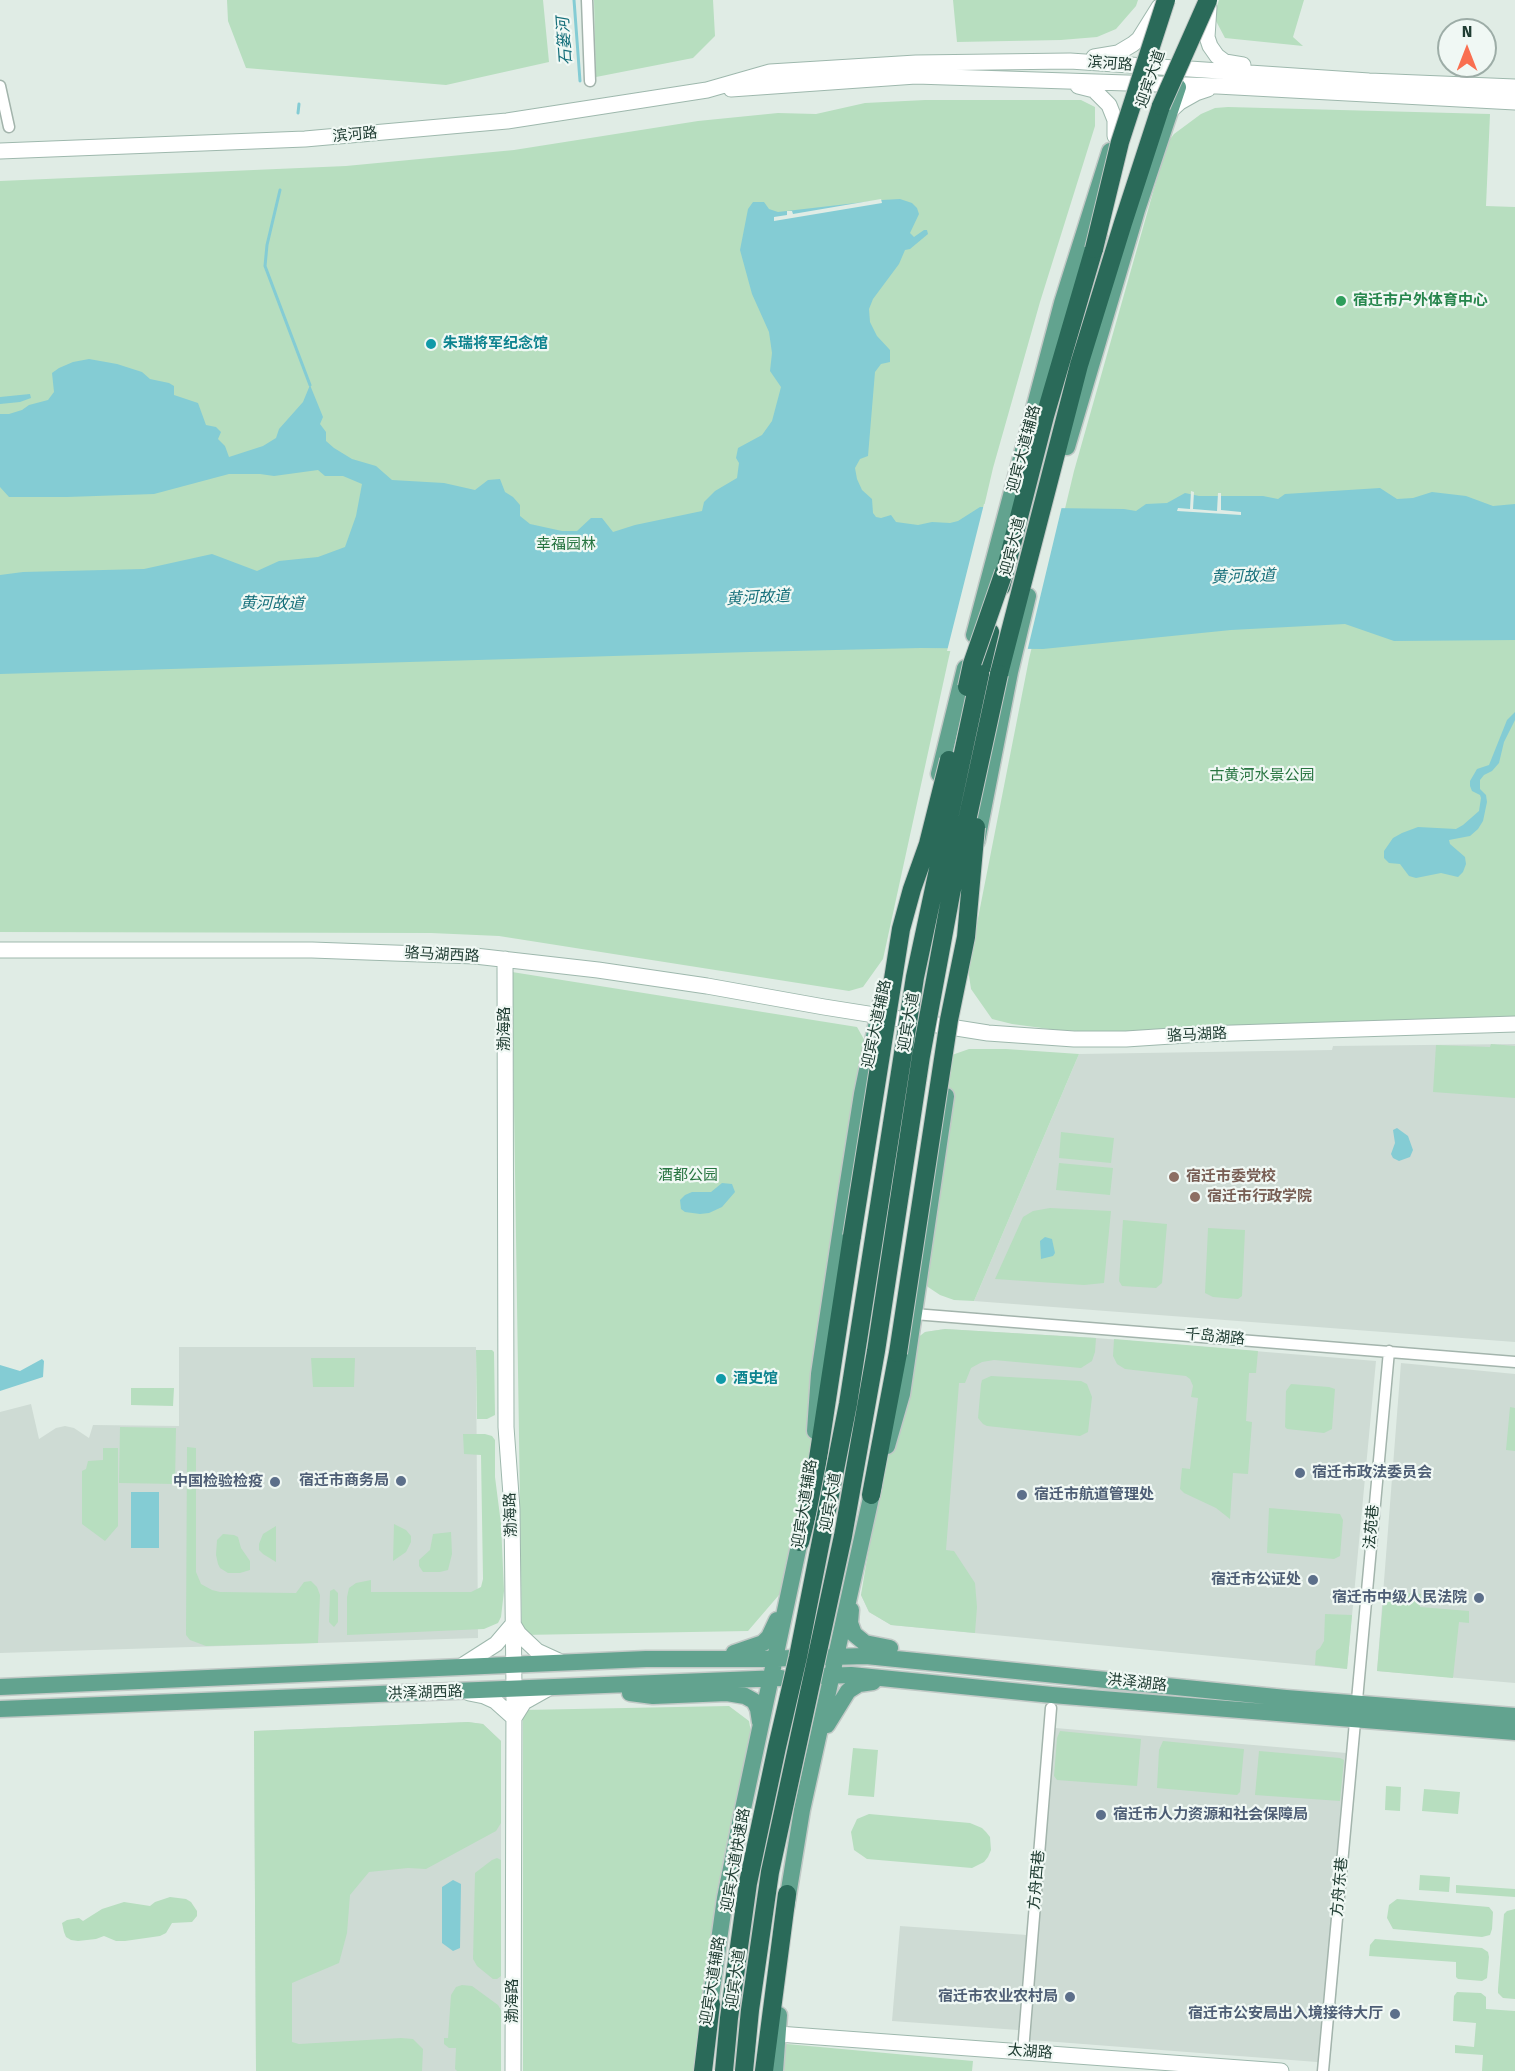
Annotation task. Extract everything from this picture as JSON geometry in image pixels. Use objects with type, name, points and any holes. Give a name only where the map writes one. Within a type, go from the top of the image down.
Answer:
[{"type":"highway","name":"迎宾大道","points":[[798,1657],[848,1404],[915,977],[975,696],[1004,572],[1045,416],[1094,249],[1176,0]]},
{"type":"highway","points":[[1094,249],[1119,142],[1162,2]]},
{"type":"highway","name":"迎宾大道","points":[[744,2071],[750,2010],[770,1872],[843,1536],[876,1351],[921,1056],[953,883],[1079,365],[1123,223],[1207,2]]},
{"type":"highway","points":[[800,1542],[813,1491],[901,929],[912,888],[928,844],[972,664],[1004,572]]},
{"type":"highway","points":[[871,1495],[898,1353],[949,1020],[966,937],[974,839],[1004,675]]},
{"type":"highway","name":"迎宾大道快速路","points":[[724,2071],[748,1883],[798,1657]]},
{"type":"highway","points":[[764,2071],[787,1894]]},
{"type":"highway","points":[[703,2071],[711,2004]]},
{"type":"main road","name":"迎宾大道辅路","points":[[697,2071],[711,2004],[726,1898],[771,1678],[767,1659],[800,1542],[813,1466],[819,1374],[862,1094],[879,1015],[908,888],[929,818],[963,675],[1062,303],[1132,83],[1162,2]]},
{"type":"main road","points":[[775,2071],[787,1894],[865,1521],[902,1394],[950,1070],[952,979],[1004,675],[1031,584],[1060,471],[1165,109],[1179,85],[1207,2]]},
{"type":"main road","points":[[865,1521],[865,1548],[850,1623],[854,1634],[865,1643],[875,1647],[1048,1666],[1158,1685]]},
{"type":"main road","points":[[646,1659],[730,1654],[764,1643],[776,1626],[785,1585],[800,1542]]},
{"type":"main road","name":"洪泽湖路","points":[[767,1659],[866,1656],[1158,1685],[1515,1732]]},
{"type":"main road","name":"洪泽湖西路","points":[[0,1687],[646,1659],[767,1659]]},
{"type":"main road","name":"洪泽湖路","points":[[850,1675],[1052,1695],[1355,1711],[1515,1716]]},
{"type":"main road","name":"洪泽湖西路","points":[[0,1710],[850,1675]]},
{"type":"main road","points":[[808,1786],[827,1725],[848,1691],[859,1684],[871,1682],[961,1686]]},
{"type":"main road","points":[[581,1686],[653,1696],[727,1693],[745,1696],[754,1701],[761,1726]]},
{"type":"street","points":[[587,0],[590,81]]},
{"type":"street","points":[[1070,61],[1108,55],[1126,49],[1139,39],[1162,2]]},
{"type":"street","points":[[1207,2],[1206,37],[1217,56],[1225,62],[1404,82]]},
{"type":"street","name":"滨河路","points":[[0,151],[305,139],[507,121],[706,90],[770,72],[916,63],[1070,61],[1515,87]]},
{"type":"street","points":[[911,77],[989,84],[1085,86],[1094,90],[1109,105],[1115,120],[1115,136]]},
{"type":"street","name":"滨河路","points":[[706,90],[771,88],[911,77],[1217,86],[1515,102]]},
{"type":"street","points":[[0,86],[9,128]]},
{"type":"street","points":[[1165,109],[1196,93],[1217,86]]},
{"type":"street","name":"骆马湖西路","points":[[0,950],[312,950],[475,956],[631,975],[879,1015]]},
{"type":"street","name":"渤海路","points":[[505,960],[506,1427],[512,1509],[514,1666],[513,2071]]},
{"type":"street","points":[[952,992],[956,1009],[964,1019],[979,1026],[1026,1034],[1126,1039]]},
{"type":"street","name":"骆马湖路","points":[[879,1015],[1021,1036],[1126,1039],[1202,1034],[1515,1024]]},
{"type":"street","name":"千岛湖路","points":[[914,1314],[1515,1362]]},
{"type":"street","name":"法苑巷","points":[[1355,1711],[1389,1351]]},
{"type":"street","points":[[458,1668],[496,1644],[513,1624],[519,1634],[537,1651],[564,1663]]},
{"type":"street","points":[[459,1691],[484,1696],[495,1701],[514,1718],[525,1702],[549,1688]]},
{"type":"street","name":"方舟西巷","points":[[1023,2051],[1051,1708]]},
{"type":"street","name":"方舟东巷","points":[[1323,2071],[1355,1711]]},
{"type":"street","name":"太湖路","points":[[778,2034],[1023,2051],[1177,2067],[1281,2071]]},
{"type":"shaded area","points":[[1515,1044],[1515,1342],[974,1301],[1079,1054],[1332,1050],[1333,1046]]},
{"type":"shaded area","points":[[945,1329],[1096,1338],[1376,1361],[1347,1669],[891,1625],[869,1612],[861,1595],[925,1332]]},
{"type":"shaded area","points":[[179,1347],[476,1347],[478,1638],[0,1653],[0,1412],[31,1404],[39,1439],[56,1428],[65,1426],[74,1428],[89,1438],[93,1425],[179,1426]]},
{"type":"shaded area","name":"宿迁市中级人民法院","points":[[1401,1363],[1515,1374],[1515,1683],[1377,1671]]},
{"type":"shaded area","points":[[468,1722],[483,1724],[501,1741],[501,2071],[256,2071],[254,1731]]},
{"type":"shaded area","points":[[1044,1727],[1358,1754],[1330,2063],[1018,2039],[1018,2030],[892,2021],[900,1926],[1027,1935]]},
{"type":"green space","points":[[227,0],[543,0],[549,62],[446,85],[246,68],[228,21]]},
{"type":"green space","points":[[594,0],[713,0],[715,36],[693,58],[596,77]]},
{"type":"green space","points":[[953,0],[1138,0],[1136,6],[1116,29],[1097,37],[957,42]]},
{"type":"green space","points":[[1219,0],[1304,0],[1293,37],[1303,46],[1225,38],[1216,21]]},
{"type":"green space","name":"幸福园林","points":[[925,100],[1081,100],[1095,107],[1095,126],[1040,302],[993,468],[883,959],[863,987],[849,991],[499,936],[431,933],[0,932],[0,181],[346,166],[514,150],[698,121],[778,113],[816,114],[865,103]]},
{"type":"green space","name":"古黄河水景公园","points":[[1215,108],[1490,114],[1486,206],[1515,207],[1515,1023],[1098,1032],[1057,1030],[992,1019],[971,989],[968,969],[1029,659],[1074,471],[1167,143],[1174,134],[1201,114]]},
{"type":"green space","name":"酒都公园","points":[[512,972],[857,1027],[879,1066],[829,1413],[785,1588],[748,1631],[522,1635]]},
{"type":"green space","points":[[1491,1044],[1515,1046],[1515,1098],[1433,1092],[1436,1045],[1490,1047]]},
{"type":"green space","points":[[969,1049],[1079,1054],[974,1301],[954,1300],[940,1295],[920,1279],[952,1055]]},
{"type":"green space","points":[[1061,1132],[1114,1138],[1111,1163],[1059,1158]]},
{"type":"green space","points":[[1059,1163],[1113,1168],[1110,1195],[1056,1190]]},
{"type":"green space","points":[[1050,1208],[1111,1211],[1104,1283],[1084,1285],[995,1279],[1023,1217],[1033,1211]]},
{"type":"green space","points":[[1123,1220],[1167,1224],[1162,1283],[1156,1288],[1122,1286],[1119,1281]]},
{"type":"green space","points":[[1208,1228],[1245,1230],[1242,1296],[1238,1299],[1213,1297],[1205,1293]]},
{"type":"green space","points":[[945,1329],[1096,1338],[1092,1361],[1081,1368],[994,1360],[982,1362],[971,1368],[965,1383],[959,1383],[946,1550],[954,1551],[975,1583],[977,1607],[975,1633],[891,1625],[869,1612],[861,1595],[900,1362],[913,1341],[925,1332]]},
{"type":"green space","points":[[1114,1339],[1258,1351],[1256,1373],[1249,1373],[1246,1421],[1252,1422],[1248,1474],[1233,1473],[1230,1519],[1216,1508],[1180,1489],[1182,1468],[1190,1469],[1198,1398],[1191,1397],[1193,1386],[1190,1379],[1186,1376],[1125,1369],[1117,1364],[1113,1356]]},
{"type":"green space","points":[[476,1350],[494,1352],[495,1415],[487,1419],[477,1419]]},
{"type":"green space","points":[[311,1358],[355,1358],[354,1387],[313,1387]]},
{"type":"green space","points":[[991,1376],[1081,1381],[1087,1384],[1092,1397],[1088,1432],[1080,1436],[983,1424],[978,1418],[981,1384],[982,1380]]},
{"type":"green space","points":[[1291,1384],[1335,1389],[1332,1429],[1324,1433],[1285,1427],[1286,1391]]},
{"type":"green space","points":[[131,1388],[174,1388],[173,1406],[131,1405]]},
{"type":"green space","points":[[1510,1407],[1515,1408],[1515,1451],[1506,1450]]},
{"type":"green space","points":[[120,1427],[176,1428],[175,1484],[119,1483]]},
{"type":"green space","points":[[463,1434],[485,1434],[492,1436],[495,1440],[495,1477],[501,1524],[504,1591],[501,1617],[498,1623],[484,1629],[347,1635],[347,1597],[349,1588],[356,1583],[371,1580],[371,1592],[471,1592],[481,1587],[483,1579],[481,1455],[464,1454]]},
{"type":"green space","points":[[187,1447],[196,1448],[196,1572],[201,1584],[220,1592],[296,1593],[304,1582],[311,1581],[317,1587],[320,1595],[318,1643],[206,1646],[190,1640],[186,1635]]},
{"type":"green space","points":[[103,1448],[118,1448],[118,1526],[105,1541],[82,1524],[82,1471],[86,1469],[88,1461],[103,1460]]},
{"type":"green space","points":[[1269,1508],[1340,1514],[1343,1520],[1340,1556],[1334,1559],[1267,1553]]},
{"type":"green space","points":[[394,1524],[406,1530],[411,1536],[411,1542],[406,1552],[393,1561]]},
{"type":"green space","points":[[276,1526],[276,1562],[259,1550],[259,1544],[263,1534]]},
{"type":"green space","points":[[451,1532],[452,1554],[448,1570],[423,1572],[419,1566],[419,1560],[430,1550],[433,1534]]},
{"type":"green space","points":[[223,1534],[238,1537],[241,1548],[250,1561],[250,1570],[228,1573],[220,1568],[216,1555],[217,1540]]},
{"type":"green space","points":[[334,1589],[338,1593],[338,1622],[334,1627],[329,1622],[330,1591]]},
{"type":"green space","points":[[1384,1591],[1421,1594],[1420,1607],[1469,1611],[1469,1623],[1459,1622],[1453,1678],[1377,1671]]},
{"type":"green space","points":[[1325,1614],[1352,1615],[1347,1669],[1315,1665],[1316,1651],[1324,1641]]},
{"type":"green space","points":[[729,1706],[749,1721],[753,1743],[701,2071],[523,2071],[523,1710]]},
{"type":"green space","points":[[468,1722],[483,1724],[501,1741],[501,1823],[496,1831],[426,1869],[408,1868],[369,1872],[350,1895],[347,1933],[339,1963],[292,1983],[292,2042],[299,2044],[413,2039],[423,2049],[422,2071],[256,2071],[254,1731]]},
{"type":"green space","points":[[1060,1731],[1141,1739],[1137,1786],[1057,1780],[1054,1776],[1057,1738]]},
{"type":"green space","points":[[1163,1741],[1244,1749],[1240,1792],[1237,1795],[1157,1788],[1159,1750]]},
{"type":"green space","points":[[853,1748],[878,1750],[874,1797],[848,1795]]},
{"type":"green space","points":[[1259,1751],[1344,1760],[1340,1801],[1255,1795]]},
{"type":"green space","points":[[1386,1786],[1401,1787],[1400,1811],[1385,1810]]},
{"type":"green space","points":[[1424,1789],[1460,1792],[1458,1814],[1422,1811]]},
{"type":"green space","points":[[869,1814],[970,1823],[982,1828],[990,1837],[991,1850],[984,1862],[972,1868],[867,1859],[854,1850],[851,1832],[857,1819]]},
{"type":"green space","points":[[497,1858],[501,1860],[501,1976],[493,1979],[477,1966],[473,1959],[475,1873]]},
{"type":"green space","points":[[1420,1875],[1450,1877],[1449,1892],[1419,1890]]},
{"type":"green space","points":[[1456,1885],[1515,1889],[1515,1897],[1456,1893]]},
{"type":"green space","points":[[170,1897],[191,1902],[197,1911],[197,1916],[192,1922],[172,1923],[166,1933],[160,1936],[116,1941],[104,1936],[78,1941],[66,1937],[64,1932],[62,1923],[67,1920],[79,1918],[83,1921],[102,1909],[124,1902],[150,1906]]},
{"type":"green space","points":[[1397,1899],[1489,1907],[1493,1912],[1490,1935],[1482,1937],[1393,1929],[1387,1918],[1389,1905]]},
{"type":"green space","points":[[1515,1909],[1515,1999],[1503,1998],[1498,1993],[1498,1989],[1504,1914]]},
{"type":"green space","points":[[1375,1939],[1482,1948],[1488,1952],[1489,1957],[1487,1978],[1482,1981],[1458,1979],[1456,1962],[1369,1956],[1370,1945]]},
{"type":"green space","points":[[472,1986],[498,2005],[501,2010],[501,2071],[457,2071],[455,2069],[456,2048],[449,2048],[444,2044],[444,2038],[448,2038],[451,1995],[456,1987]]},
{"type":"green space","points":[[1457,1992],[1481,1993],[1486,1997],[1486,2009],[1515,2011],[1515,2071],[1482,2071],[1483,2055],[1455,2053],[1455,2045],[1474,2047],[1476,2023],[1453,2021],[1454,1996]]},
{"type":"green space","points":[[787,2044],[973,2061],[972,2071],[774,2071],[776,2046]]},
{"type":"water","name":"黄河故道","points":[[900,199],[912,203],[919,214],[910,233],[914,237],[927,230],[928,234],[910,249],[905,250],[899,264],[873,299],[869,309],[870,322],[877,336],[890,350],[890,362],[881,364],[875,372],[868,456],[860,459],[855,468],[862,490],[872,499],[873,513],[876,517],[891,515],[896,522],[918,525],[958,521],[980,507],[1136,511],[1146,504],[1167,503],[1185,493],[1199,496],[1263,496],[1278,499],[1285,494],[1380,488],[1397,499],[1413,498],[1432,492],[1466,496],[1493,506],[1515,504],[1515,640],[1394,641],[1345,624],[1231,630],[1043,649],[921,648],[750,652],[0,674],[0,575],[23,572],[144,569],[212,554],[257,571],[279,561],[318,557],[345,547],[356,516],[362,484],[343,476],[325,476],[318,470],[274,476],[229,474],[154,494],[9,497],[0,487],[0,414],[9,414],[48,400],[54,392],[52,373],[59,368],[89,359],[117,364],[142,372],[150,379],[169,383],[174,386],[174,395],[198,403],[206,425],[216,427],[221,432],[218,439],[225,446],[229,457],[263,446],[276,438],[279,429],[303,402],[310,385],[323,417],[320,424],[326,432],[326,441],[352,459],[376,466],[392,480],[444,483],[475,490],[488,480],[500,479],[505,492],[520,505],[520,516],[530,524],[562,531],[577,531],[591,518],[602,518],[613,532],[702,511],[704,502],[715,491],[737,478],[738,448],[762,435],[772,421],[781,387],[770,371],[772,353],[769,332],[752,294],[740,250],[748,209],[753,202],[764,202],[769,209],[778,212]]},
{"type":"water","points":[[30,394],[31,398],[20,402],[0,404],[0,397]]},
{"type":"water","points":[[1515,712],[1515,720],[1504,742],[1499,763],[1480,780],[1480,789],[1486,795],[1487,802],[1483,821],[1470,836],[1449,840],[1450,844],[1465,857],[1466,864],[1463,872],[1458,877],[1441,873],[1416,878],[1409,876],[1400,864],[1389,863],[1384,858],[1384,851],[1393,838],[1418,827],[1456,829],[1479,811],[1481,798],[1472,791],[1470,781],[1477,769],[1489,765],[1507,720]]},
{"type":"water","points":[[1397,1128],[1408,1136],[1413,1150],[1410,1157],[1399,1161],[1391,1154],[1395,1143],[1393,1130]]},
{"type":"water","points":[[722,1183],[732,1184],[735,1192],[722,1207],[700,1214],[685,1212],[681,1209],[680,1200],[685,1195],[692,1192],[711,1192]]},
{"type":"water","points":[[1045,1237],[1052,1239],[1055,1253],[1053,1256],[1041,1259],[1040,1241]]},
{"type":"water","points":[[42,1359],[44,1361],[43,1377],[0,1391],[0,1365],[20,1371]]},
{"type":"water","points":[[131,1492],[159,1492],[159,1548],[131,1548]]},
{"type":"water","points":[[453,1880],[461,1884],[460,1948],[453,1951],[442,1943],[442,1887]]},
{"type":"pier","points":[[881,199],[882,203],[774,221],[774,217],[787,215],[787,211],[792,211],[793,214]]},
{"type":"pier","points":[[1191,491],[1194,492],[1193,509],[1217,511],[1218,493],[1221,493],[1221,510],[1241,512],[1241,515],[1177,511],[1178,508],[1190,509]]},
{"type":"pier","points":[[984,504],[1062,506],[1027,652],[947,651]]},
{"type":"waterway","name":"石篓河","points":[[574,0],[580,81]]},
{"type":"waterway","points":[[298,113],[299,104]]},
{"type":"waterway","points":[[280,190],[267,245],[265,266],[310,385]]},
{"type":"place","name":"宿迁市户外体育中心","points":[[1341,301]]},
{"type":"place","name":"朱瑞将军纪念馆","points":[[431,344]]},
{"type":"place","name":"宿迁市委党校","points":[[1174,1177]]},
{"type":"place","name":"宿迁市行政学院","points":[[1195,1197]]},
{"type":"place","name":"酒史馆","points":[[721,1379]]},
{"type":"place","name":"宿迁市政法委员会","points":[[1300,1473]]},
{"type":"place","name":"宿迁市商务局","points":[[401,1481]]},
{"type":"place","name":"中国检验检疫","points":[[275,1482]]},
{"type":"place","name":"宿迁市航道管理处","points":[[1022,1495]]},
{"type":"place","name":"宿迁市公证处","points":[[1313,1580]]},
{"type":"place","name":"宿迁市中级人民法院","points":[[1479,1598]]},
{"type":"place","name":"宿迁市人力资源和社会保障局","points":[[1101,1815]]},
{"type":"place","name":"宿迁市农业农村局","points":[[1070,1997]]},
{"type":"place","name":"宿迁市公安局出入境接待大厅","points":[[1395,2014]]}]
